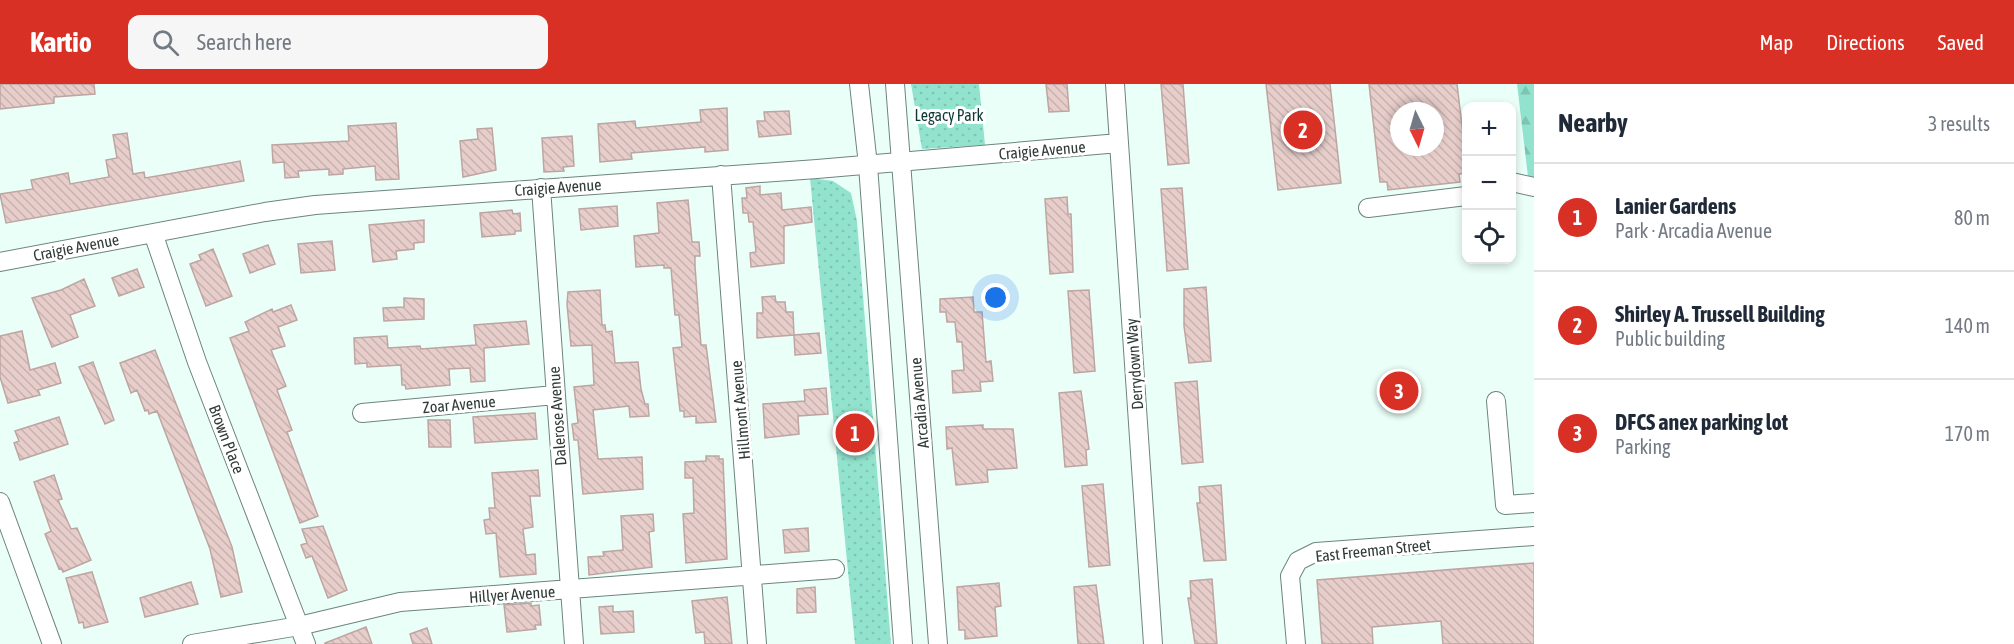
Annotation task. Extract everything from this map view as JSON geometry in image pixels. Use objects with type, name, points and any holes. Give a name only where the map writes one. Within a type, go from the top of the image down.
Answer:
[{"type":"street","name":"Arcadia Avenue","points":[[860,84],[903,644]]},
{"type":"street","name":"Arcadia Avenue","points":[[895,84],[938,644]]},
{"type":"street","name":"Derrydown Way","points":[[1115,84],[1153,644]]},
{"type":"street","name":"Craigie Avenue","points":[[0,262],[265,212],[315,205],[868,165],[1119,143]]},
{"type":"street","name":"Hillmont Avenue","points":[[721,175],[758,644]]},
{"type":"street","points":[[1516,183],[1534,187]]},
{"type":"street","name":"Dalerose Avenue","points":[[541,189],[574,644]]},
{"type":"street","points":[[1368,208],[1462,197]]},
{"type":"street","name":"Brown Place","points":[[153,233],[197,362],[306,644]]},
{"type":"street","name":"Zoar Avenue","points":[[362,413],[555,395]]},
{"type":"street","points":[[1496,401],[1505,505],[1534,503]]},
{"type":"street","points":[[0,502],[52,644]]},
{"type":"street","name":"East Freeman Street","points":[[1296,644],[1290,576],[1298,561],[1316,552],[1534,536]]},
{"type":"street","name":"Hillyer Avenue","points":[[192,644],[299,626],[400,602],[835,569]]},
{"type":"green space","name":"Legacy Park","points":[[911,84],[979,84],[985,145],[922,149]]},
{"type":"green space","points":[[1517,84],[1534,84],[1534,177],[1528,177]]},
{"type":"green space","points":[[810,178],[833,181],[851,193],[857,221],[891,644],[855,644]]},
{"type":"building","points":[[0,84],[94,84],[95,94],[54,97],[54,103],[0,109]]},
{"type":"building","points":[[1046,84],[1067,84],[1069,111],[1049,112]]},
{"type":"building","points":[[1161,84],[1183,84],[1189,163],[1168,165]]},
{"type":"building","points":[[1266,84],[1330,84],[1341,183],[1278,190]]},
{"type":"building","points":[[1369,84],[1457,84],[1462,126],[1460,182],[1388,190],[1387,182],[1380,182]]},
{"type":"building","points":[[727,108],[728,150],[705,152],[705,147],[631,153],[632,159],[600,162],[598,124],[635,121],[636,128],[701,122],[700,110]]},
{"type":"building","points":[[789,111],[791,134],[759,137],[757,121],[765,121],[764,112]]},
{"type":"building","points":[[396,123],[399,179],[376,180],[375,166],[343,169],[343,174],[329,175],[329,169],[298,171],[299,177],[285,178],[284,162],[273,163],[272,145],[349,141],[348,126]]},
{"type":"building","points":[[492,128],[496,170],[463,177],[460,141],[478,139],[477,129]]},
{"type":"building","points":[[127,133],[133,174],[144,172],[145,178],[240,161],[244,181],[6,223],[0,194],[33,189],[31,180],[68,173],[70,184],[109,177],[106,160],[117,158],[113,135]]},
{"type":"building","points":[[572,136],[574,166],[563,167],[564,171],[544,172],[542,138]]},
{"type":"building","points":[[760,186],[760,195],[781,193],[782,210],[811,207],[812,222],[784,226],[784,263],[751,267],[750,253],[756,252],[753,222],[749,222],[748,213],[743,213],[742,198],[747,198],[746,188]]},
{"type":"building","points":[[1182,188],[1188,269],[1167,271],[1161,189]]},
{"type":"building","points":[[1067,197],[1068,214],[1071,214],[1073,272],[1050,274],[1045,199]]},
{"type":"building","points":[[688,200],[692,242],[699,242],[700,256],[695,256],[695,266],[701,345],[706,345],[716,422],[696,423],[696,416],[684,417],[684,411],[680,411],[673,348],[682,347],[679,315],[675,315],[671,268],[664,268],[664,265],[636,267],[634,236],[659,233],[657,203]]},
{"type":"building","points":[[617,206],[618,226],[581,230],[579,209]]},
{"type":"building","points":[[512,210],[513,214],[520,213],[521,231],[515,231],[515,234],[482,237],[480,213]]},
{"type":"building","points":[[424,220],[424,242],[414,243],[414,249],[396,251],[397,259],[373,262],[369,225]]},
{"type":"building","points":[[332,241],[335,270],[301,273],[298,244]]},
{"type":"building","points":[[268,245],[275,264],[250,273],[243,254]]},
{"type":"building","points":[[213,249],[232,296],[206,306],[190,264],[201,260],[199,255]]},
{"type":"building","points":[[137,269],[144,287],[119,296],[112,278]]},
{"type":"building","points":[[84,279],[95,306],[70,315],[78,337],[52,347],[32,298],[61,290]]},
{"type":"building","points":[[1206,287],[1211,361],[1189,363],[1184,326],[1184,289]]},
{"type":"building","points":[[600,290],[602,325],[605,325],[606,332],[612,331],[615,363],[638,362],[641,389],[645,404],[648,404],[649,416],[630,417],[629,406],[593,410],[598,459],[642,457],[643,489],[583,494],[578,440],[574,440],[572,424],[578,423],[574,387],[594,385],[592,345],[571,346],[568,292]]},
{"type":"building","points":[[1089,290],[1095,371],[1074,373],[1068,291]]},
{"type":"building","points":[[775,296],[776,302],[785,302],[786,312],[793,312],[794,335],[757,338],[757,313],[763,313],[762,297]]},
{"type":"building","points":[[973,297],[974,312],[982,312],[986,362],[991,361],[993,381],[980,382],[981,391],[953,393],[952,371],[964,370],[962,342],[957,342],[955,322],[947,322],[946,312],[940,312],[940,299]]},
{"type":"building","points":[[404,298],[424,299],[424,319],[384,321],[383,308],[404,307]]},
{"type":"building","points":[[291,305],[297,320],[278,327],[285,346],[271,350],[286,386],[277,390],[292,430],[287,432],[318,516],[300,523],[230,338],[249,331],[245,322],[272,309],[273,312]]},
{"type":"building","points":[[526,321],[529,344],[484,348],[485,381],[471,382],[470,368],[449,369],[450,385],[406,389],[405,385],[402,385],[401,365],[367,367],[367,363],[355,364],[354,338],[387,336],[388,348],[420,346],[421,349],[476,345],[474,325]]},
{"type":"building","points":[[22,331],[30,370],[55,363],[61,383],[38,390],[40,395],[8,403],[0,377],[0,336]]},
{"type":"building","points":[[819,333],[821,353],[795,355],[794,335]]},
{"type":"building","points":[[155,350],[232,547],[242,592],[221,597],[210,549],[157,411],[149,414],[148,410],[145,411],[137,390],[131,393],[120,363]]},
{"type":"building","points":[[93,362],[114,420],[105,424],[79,367]]},
{"type":"building","points":[[1197,381],[1203,462],[1182,464],[1175,383]]},
{"type":"building","points":[[826,388],[828,414],[798,416],[799,434],[765,438],[763,404],[805,401],[804,390]]},
{"type":"building","points":[[1081,391],[1089,449],[1086,450],[1087,465],[1065,467],[1059,393]]},
{"type":"building","points":[[535,413],[537,439],[475,443],[473,417]]},
{"type":"building","points":[[59,417],[68,444],[20,460],[14,443],[19,441],[15,431]]},
{"type":"building","points":[[428,420],[450,420],[451,447],[429,447]]},
{"type":"building","points":[[983,425],[983,429],[1013,429],[1017,468],[987,470],[988,482],[956,485],[952,448],[947,449],[946,427]]},
{"type":"building","points":[[706,456],[719,456],[719,459],[723,459],[727,559],[686,563],[683,514],[694,513],[693,478],[685,478],[685,462],[706,461]]},
{"type":"building","points":[[538,470],[540,496],[530,496],[533,527],[523,529],[526,555],[535,554],[536,574],[500,577],[496,533],[486,534],[484,520],[490,519],[489,508],[495,508],[492,473]]},
{"type":"building","points":[[54,475],[62,499],[58,500],[71,529],[77,528],[91,560],[63,572],[61,568],[59,569],[45,534],[51,531],[34,482]]},
{"type":"building","points":[[1103,484],[1110,565],[1089,567],[1082,486]]},
{"type":"building","points":[[1221,485],[1226,560],[1204,561],[1197,503],[1200,503],[1199,487]]},
{"type":"building","points":[[653,514],[654,531],[649,532],[652,567],[589,575],[588,557],[604,556],[603,552],[623,550],[621,516]]},
{"type":"building","points":[[323,526],[347,590],[328,598],[312,556],[306,558],[301,545],[307,543],[302,529]]},
{"type":"building","points":[[808,528],[809,551],[785,553],[783,530]]},
{"type":"building","points":[[1534,563],[1534,644],[1443,644],[1441,621],[1372,627],[1373,644],[1322,644],[1317,580]]},
{"type":"building","points":[[92,572],[108,622],[84,628],[83,622],[79,623],[66,578]]},
{"type":"building","points":[[1212,579],[1217,644],[1195,644],[1188,598],[1191,598],[1190,581]]},
{"type":"building","points":[[191,582],[198,604],[145,617],[140,598]]},
{"type":"building","points":[[999,583],[1001,606],[995,607],[997,636],[965,639],[965,630],[959,630],[957,587]]},
{"type":"building","points":[[1096,585],[1104,644],[1078,644],[1074,587]]},
{"type":"building","points":[[815,587],[816,612],[797,613],[797,589]]},
{"type":"building","points":[[727,597],[732,644],[705,644],[704,632],[696,633],[692,601]]},
{"type":"building","points":[[531,603],[531,606],[539,605],[541,625],[535,625],[536,629],[507,632],[504,605]]},
{"type":"building","points":[[613,606],[613,612],[633,611],[634,632],[601,634],[599,607]]},
{"type":"building","points":[[366,627],[372,644],[325,644],[325,643]]},
{"type":"building","points":[[427,628],[432,644],[413,644],[410,634]]},
{"type":"place","name":"Shirley A. Trussell Building","points":[[1303,130]]},
{"type":"place","name":"DFCS anex parking lot","points":[[1399,391]]},
{"type":"place","name":"Lanier Gardens","points":[[855,433]]}]
